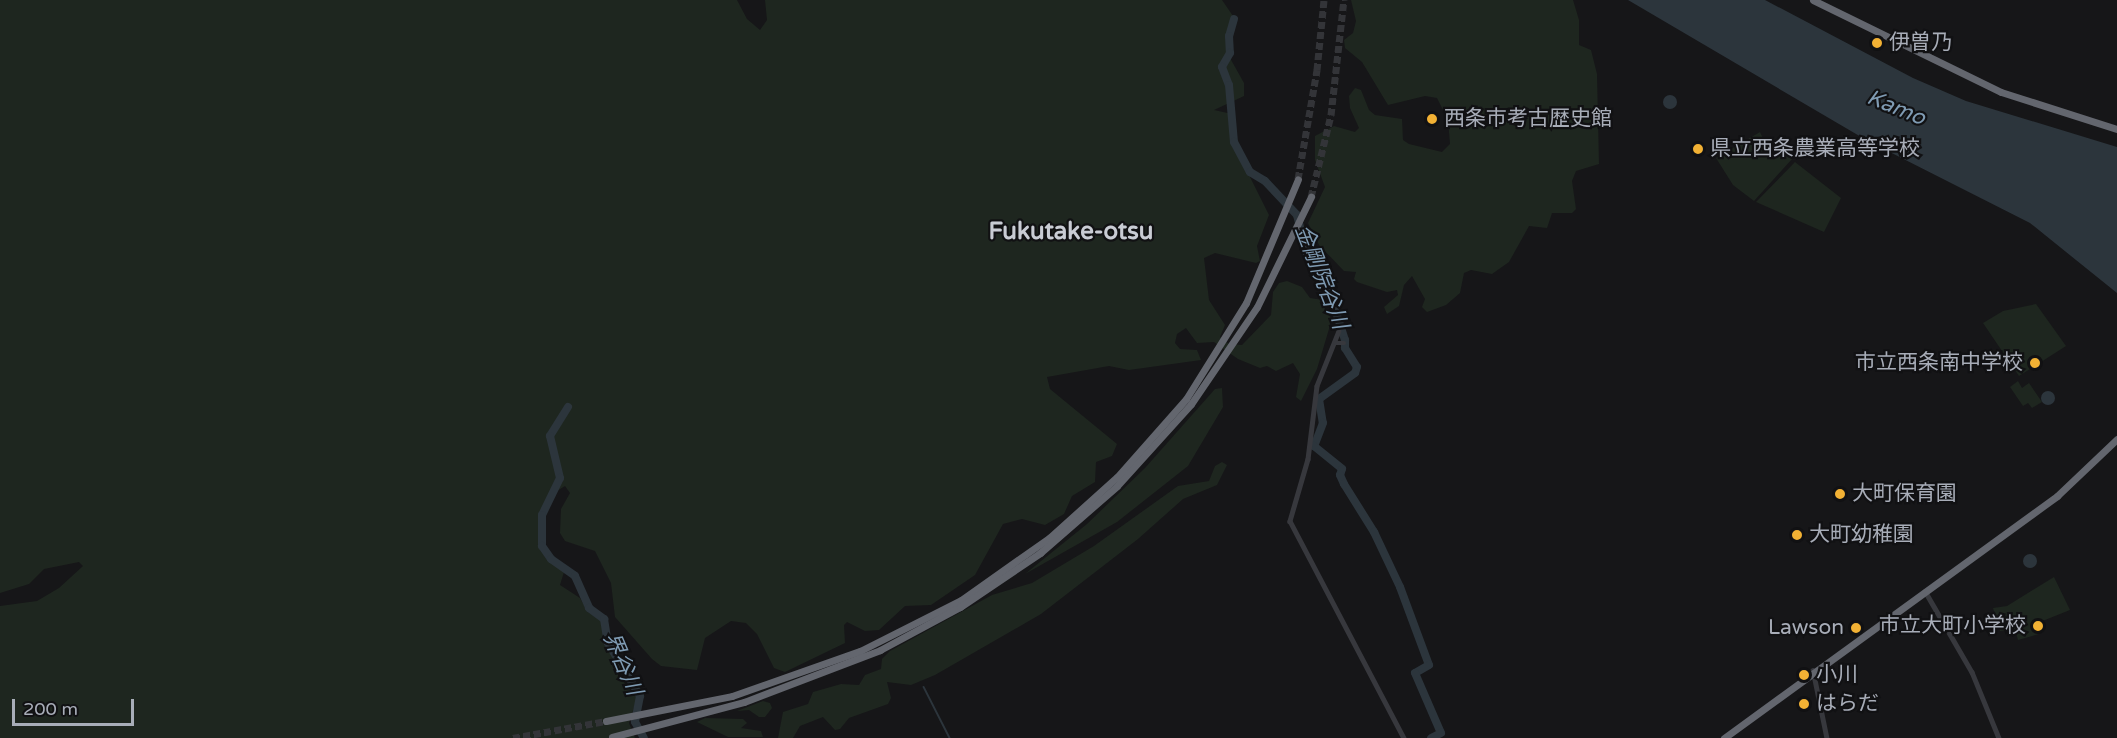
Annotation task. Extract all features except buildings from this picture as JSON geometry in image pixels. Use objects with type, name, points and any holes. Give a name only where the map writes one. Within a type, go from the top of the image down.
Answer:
[{"type":"highway","points":[[1814,0],[2001,92],[2117,129]]},
{"type":"highway","points":[[606,721],[686,706],[757,689],[832,663],[961,600],[1049,538],[1096,497],[1159,431],[1206,370],[1227,338],[1264,267],[1297,182]]},
{"type":"highway","points":[[612,737],[710,712],[808,680],[880,650],[1004,579],[1064,535],[1117,486],[1212,377],[1266,291],[1310,200]]},
{"type":"highway","points":[[1724,738],[1813,670],[2073,483],[2117,440]]},
{"type":"street","points":[[1339,331],[1317,386],[1308,459],[1290,520],[1404,738]]},
{"type":"street","points":[[1333,345],[1344,343]]},
{"type":"street","points":[[1925,591],[1972,672],[1999,738]]},
{"type":"street","points":[[1813,670],[1827,738]]},
{"type":"shaded area","points":[[0,0],[737,0],[747,19],[760,30],[767,20],[765,0],[1222,0],[1233,16],[1226,41],[1230,58],[1244,83],[1244,96],[1214,110],[1232,114],[1230,130],[1235,147],[1269,215],[1257,246],[1260,261],[1256,263],[1215,253],[1204,258],[1209,300],[1225,325],[1220,337],[1229,344],[1242,345],[1271,315],[1273,292],[1279,283],[1287,281],[1302,287],[1310,298],[1323,300],[1331,319],[1329,329],[1317,369],[1301,401],[1296,397],[1300,374],[1293,363],[1276,371],[1267,366],[1260,368],[1238,359],[1214,342],[1197,343],[1186,328],[1177,334],[1175,343],[1180,349],[1197,350],[1201,360],[1129,370],[1109,366],[1047,377],[1050,389],[1117,444],[1112,456],[1096,462],[1095,482],[1072,496],[1064,514],[1045,525],[1022,519],[1003,524],[975,575],[931,605],[905,606],[879,630],[865,631],[847,622],[844,625],[845,643],[785,672],[774,668],[757,634],[746,623],[731,621],[705,638],[697,670],[661,666],[652,659],[615,617],[611,583],[595,551],[565,541],[560,533],[561,509],[570,493],[565,486],[549,496],[540,514],[540,547],[564,572],[560,585],[580,598],[588,612],[601,620],[619,656],[618,675],[637,698],[629,723],[635,738],[0,738],[0,606],[37,601],[59,588],[83,566],[79,562],[44,569],[29,584],[0,593]]},
{"type":"shaded area","points":[[1351,0],[1573,0],[1579,20],[1579,45],[1591,50],[1597,74],[1599,164],[1576,171],[1572,181],[1576,209],[1572,213],[1552,213],[1547,228],[1529,226],[1509,262],[1492,274],[1471,270],[1464,273],[1460,293],[1446,305],[1427,312],[1422,307],[1425,299],[1412,276],[1404,285],[1399,306],[1387,314],[1384,307],[1398,295],[1397,290],[1387,292],[1357,282],[1354,279],[1356,272],[1344,271],[1319,245],[1308,223],[1325,187],[1315,160],[1315,136],[1334,126],[1355,132],[1359,128],[1350,108],[1349,96],[1355,88],[1361,90],[1369,110],[1375,115],[1402,119],[1403,140],[1409,144],[1442,152],[1450,144],[1448,120],[1437,98],[1425,96],[1388,105],[1362,62],[1345,48],[1344,40],[1353,33],[1356,21]]},
{"type":"shaded area","points":[[1760,132],[1767,147],[1792,159],[1754,201],[1733,185],[1716,158]]},
{"type":"shaded area","points":[[1795,162],[1841,198],[1824,232],[1756,202]]},
{"type":"shaded area","points":[[2036,304],[2066,346],[2019,376],[1983,323],[2003,311]]},
{"type":"shaded area","points":[[2018,381],[2022,388],[2029,383],[2042,402],[2032,408],[2028,403],[2023,406],[2010,387]]},
{"type":"shaded area","points":[[1222,388],[1223,407],[1188,466],[1117,522],[1025,574],[1087,524],[1145,468],[1215,389]]},
{"type":"shaded area","points":[[1222,462],[1227,465],[1217,485],[1183,499],[1138,539],[1041,614],[935,675],[911,685],[887,682],[891,698],[888,704],[849,718],[840,729],[835,730],[823,717],[800,726],[793,738],[778,738],[783,712],[808,704],[813,692],[841,684],[859,685],[865,675],[881,669],[882,659],[890,651],[992,595],[1032,583],[1094,546],[1178,486],[1209,481],[1215,466]]},
{"type":"shaded area","points":[[2054,577],[2070,610],[2035,624],[2039,634],[2018,640],[2015,629],[2000,631],[1993,608],[2007,606]]},
{"type":"shaded area","points":[[763,701],[770,703],[772,708],[765,717],[759,717],[749,710],[737,711]]},
{"type":"shaded area","points":[[705,718],[743,719],[747,723],[741,728],[761,731],[763,737],[728,737],[697,722]]},
{"type":"water","name":"Kamo","points":[[1628,0],[1765,0],[1913,78],[1966,101],[2117,147],[2117,293],[2030,223],[1868,141]]},
{"type":"water","points":[[1670,95],[1675,97],[1677,102],[1675,107],[1670,109],[1665,107],[1663,102],[1665,97]]},
{"type":"water","points":[[2045,391],[2051,391],[2055,398],[2051,405],[2045,405],[2041,401],[2041,395]]},
{"type":"water","points":[[2030,554],[2035,556],[2037,561],[2035,566],[2030,568],[2025,566],[2023,561],[2025,556]]},
{"type":"waterway","name":"金剛院谷川","points":[[1234,19],[1229,36],[1230,53],[1222,67],[1229,85],[1234,142],[1250,172],[1265,181],[1297,215],[1306,251],[1327,284],[1345,340],[1345,348],[1357,367],[1355,373],[1319,399],[1323,423],[1314,446],[1342,469],[1340,475],[1344,484],[1374,532],[1400,587],[1429,665],[1415,673],[1441,733],[1431,738]]},
{"type":"waterway","name":"界谷川","points":[[568,407],[550,436],[560,478],[542,515],[542,546],[551,559],[575,576],[589,608],[604,619],[608,643],[640,696],[635,722],[644,738]]},
{"type":"waterway","points":[[924,687],[950,738]]},
{"type":"tunnel","points":[[1298,179],[1317,70],[1324,0]]},
{"type":"tunnel","points":[[1311,197],[1331,115],[1344,0]]},
{"type":"tunnel","points":[[513,738],[606,721]]},
{"type":"place","name":"伊曽乃","points":[[1877,43]]},
{"type":"place","name":"西条市考古歴史館","points":[[1432,119]]},
{"type":"place","name":"県立西条農業高等学校","points":[[1698,149]]},
{"type":"place","name":"市立西条南中学校","points":[[2035,363]]},
{"type":"place","name":"大町保育園","points":[[1840,494]]},
{"type":"place","name":"大町幼稚園","points":[[1797,535]]},
{"type":"place","name":"市立大町小学校","points":[[2038,626]]},
{"type":"place","name":"Lawson","points":[[1856,628]]},
{"type":"place","name":"小川","points":[[1804,675]]},
{"type":"place","name":"はらだ","points":[[1804,704]]},
{"type":"district","name":"Fukutake-otsu","points":[[1071,232]]}]
